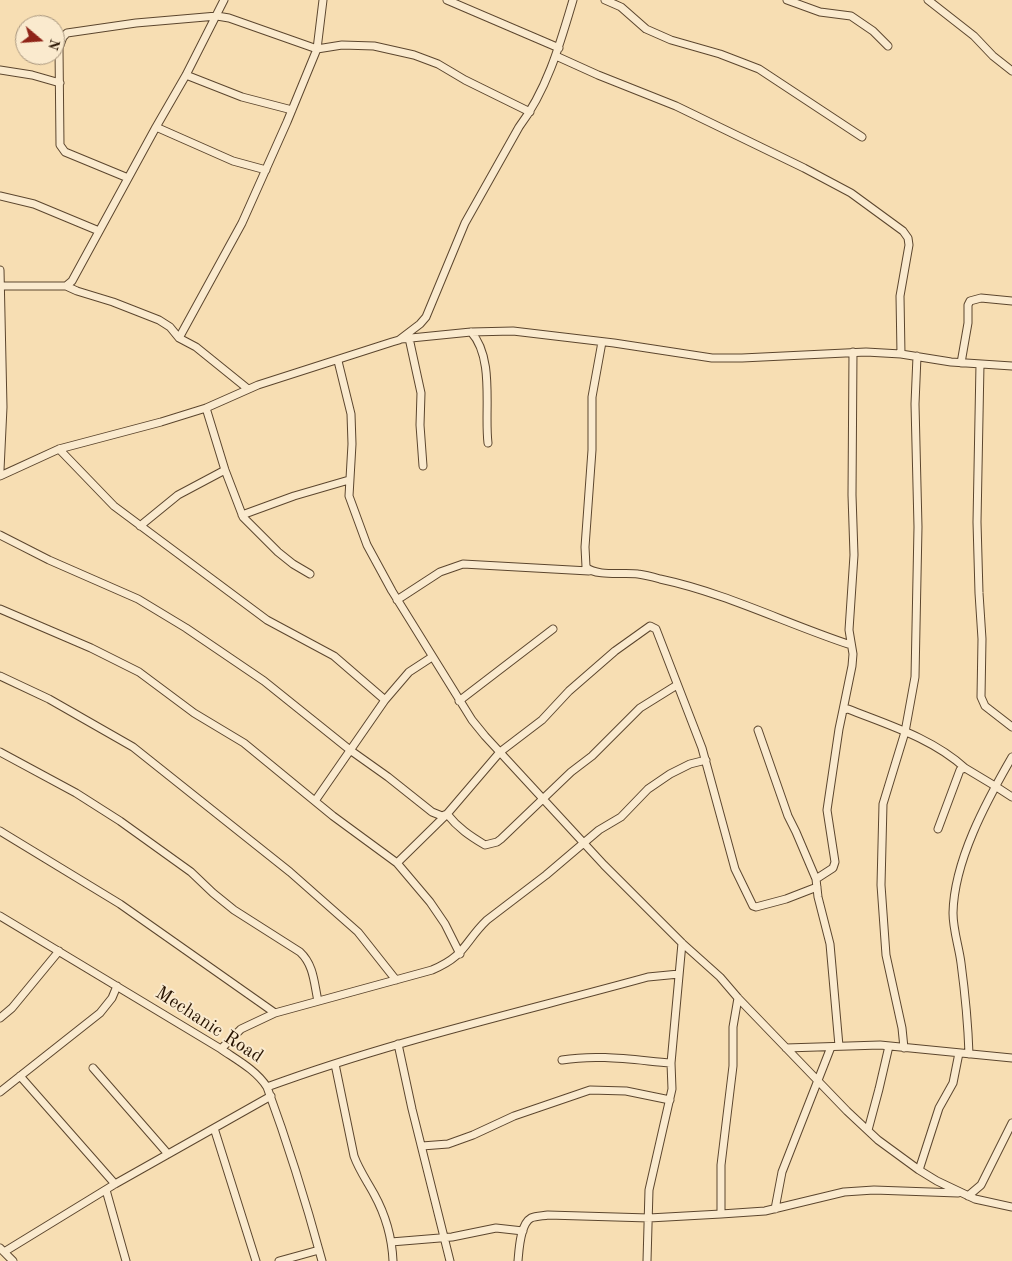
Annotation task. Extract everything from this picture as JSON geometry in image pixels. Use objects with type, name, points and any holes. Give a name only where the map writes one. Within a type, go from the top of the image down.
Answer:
[{"type":"street","points":[[66,286],[72,281],[186,76],[224,0]]},
{"type":"street","points":[[179,338],[242,223],[292,110],[317,48],[323,0]]},
{"type":"street","points":[[447,0],[559,48]]},
{"type":"street","points":[[399,340],[426,317],[464,224],[519,127],[530,112],[556,56],[572,0]]},
{"type":"street","points":[[605,0],[621,7],[646,29],[671,40],[720,54],[759,69],[862,136]]},
{"type":"street","points":[[786,0],[820,12],[851,16],[874,31],[888,46]]},
{"type":"street","points":[[928,0],[974,36],[993,56],[1012,71]]},
{"type":"street","points":[[128,178],[65,152],[60,145],[60,48],[63,37],[67,33],[136,23],[217,16],[235,19],[317,48],[342,45],[374,46],[414,55],[438,64],[465,80],[530,112]]},
{"type":"street","points":[[556,56],[676,106],[804,168],[851,193],[903,230],[910,245],[900,296],[901,354]]},
{"type":"street","points":[[0,70],[28,74],[60,83]]},
{"type":"street","points":[[186,76],[242,98],[292,110]]},
{"type":"street","points":[[156,127],[233,160],[266,170]]},
{"type":"street","points":[[0,196],[34,204],[99,231]]},
{"type":"street","points":[[0,270],[2,407],[0,470]]},
{"type":"street","points":[[0,286],[66,286],[159,320],[170,326],[179,338],[196,347],[248,389]]},
{"type":"street","points":[[961,362],[968,323],[968,305],[970,302],[981,298],[1012,301]]},
{"type":"street","points":[[0,476],[59,449],[206,408],[248,389],[409,338],[471,332],[513,331],[712,358],[853,352],[901,354],[961,362],[1012,366]]},
{"type":"street","points":[[471,332],[480,343],[487,383],[488,443]]},
{"type":"street","points":[[409,338],[420,384],[423,466]]},
{"type":"street","points":[[589,570],[586,568],[585,547],[592,450],[592,405],[602,342]]},
{"type":"street","points":[[397,863],[447,814],[500,752],[542,720],[569,691],[615,651],[650,626],[656,629],[702,748],[735,869],[753,906],[756,907],[786,898],[817,883],[832,868],[835,862],[826,810],[838,728],[844,710],[852,666],[849,627],[854,555],[852,496],[853,352]]},
{"type":"street","points":[[904,1048],[902,1028],[886,955],[881,885],[883,804],[905,732],[914,688],[918,527],[915,404],[917,356]]},
{"type":"street","points":[[338,361],[351,414],[352,444],[349,496],[368,545],[397,600],[478,728],[584,843],[682,943],[720,977],[786,1048],[868,1130],[919,1170],[966,1195],[1012,1208]]},
{"type":"street","points":[[980,364],[977,522],[982,639],[980,697],[985,706],[1012,727]]},
{"type":"street","points":[[206,408],[225,470],[246,522],[278,552],[310,574]]},
{"type":"street","points":[[59,449],[72,465],[114,506],[267,620],[334,656],[385,700]]},
{"type":"street","points":[[140,526],[178,495],[225,470]]},
{"type":"street","points":[[242,515],[294,496],[349,480]]},
{"type":"street","points":[[0,535],[49,560],[124,592],[147,604],[201,638],[264,682],[350,750],[388,776],[432,812],[442,816],[447,814]]},
{"type":"street","points":[[397,600],[440,572],[463,564],[638,574],[664,579],[751,606],[816,634],[851,645]]},
{"type":"street","points":[[0,609],[90,648],[139,672],[194,713],[244,743],[314,801],[397,863],[430,902],[445,924],[460,954]]},
{"type":"street","points":[[459,700],[553,629]]},
{"type":"street","points":[[314,801],[385,700],[409,672],[432,657]]},
{"type":"street","points":[[0,676],[48,698],[141,753],[290,872],[358,932],[396,980]]},
{"type":"street","points":[[447,814],[456,826],[485,845],[496,842],[571,772],[592,756],[640,708],[677,684]]},
{"type":"street","points":[[844,710],[848,709],[905,732],[945,751],[964,768],[1012,798]]},
{"type":"street","points":[[758,730],[788,816],[817,883],[830,944],[835,1047],[818,1080],[782,1172],[775,1209]]},
{"type":"street","points":[[0,752],[76,793],[112,816],[191,872],[234,910],[300,952],[311,967],[318,1001]]},
{"type":"street","points":[[969,1054],[967,1016],[953,915],[955,892],[960,870],[973,834],[995,786],[1012,757]]},
{"type":"street","points":[[220,1049],[241,1029],[275,1013],[443,966],[460,954],[478,928],[487,920],[546,876],[599,830],[621,817],[648,789],[670,774],[690,764],[706,760]]},
{"type":"street","points":[[938,829],[960,770],[964,768]]},
{"type":"street","points":[[0,831],[120,904],[275,1013]]},
{"type":"street","name":"Mechanic Road","points":[[0,916],[118,986],[255,1072],[267,1087],[271,1096],[303,1191],[322,1261]]},
{"type":"street","points":[[647,1261],[649,1190],[672,1089],[671,1063],[682,943]]},
{"type":"street","points":[[0,1018],[12,1008],[59,951]]},
{"type":"street","points":[[267,1087],[398,1044],[648,977],[679,974]]},
{"type":"street","points":[[0,1092],[100,1013],[112,998],[118,986]]},
{"type":"street","points":[[721,1214],[721,1166],[733,1066],[733,1027],[738,998]]},
{"type":"street","points":[[398,1044],[450,1261]]},
{"type":"street","points":[[868,1130],[880,1089],[889,1046]]},
{"type":"street","points":[[786,1048],[889,1046],[1012,1058]]},
{"type":"street","points":[[919,1170],[939,1108],[953,1083],[959,1053]]},
{"type":"street","points":[[562,1060],[580,1057],[603,1057],[671,1063]]},
{"type":"street","points":[[335,1064],[354,1156],[358,1167],[375,1195],[385,1220],[391,1242],[393,1261]]},
{"type":"street","points":[[93,1068],[168,1154]]},
{"type":"street","points":[[20,1076],[115,1184]]},
{"type":"street","points":[[422,1146],[448,1144],[514,1116],[590,1090],[626,1091],[670,1100]]},
{"type":"street","points":[[13,1261],[2,1250],[271,1096]]},
{"type":"street","points":[[518,1261],[519,1244],[523,1231],[530,1219],[548,1215],[649,1218],[765,1211],[844,1192],[874,1190],[966,1195],[981,1185],[1012,1123]]},
{"type":"street","points":[[214,1128],[256,1261]]},
{"type":"street","points":[[106,1190],[126,1261]]},
{"type":"street","points":[[391,1242],[475,1233],[496,1228],[523,1231]]},
{"type":"street","points":[[279,1261],[319,1250]]}]
